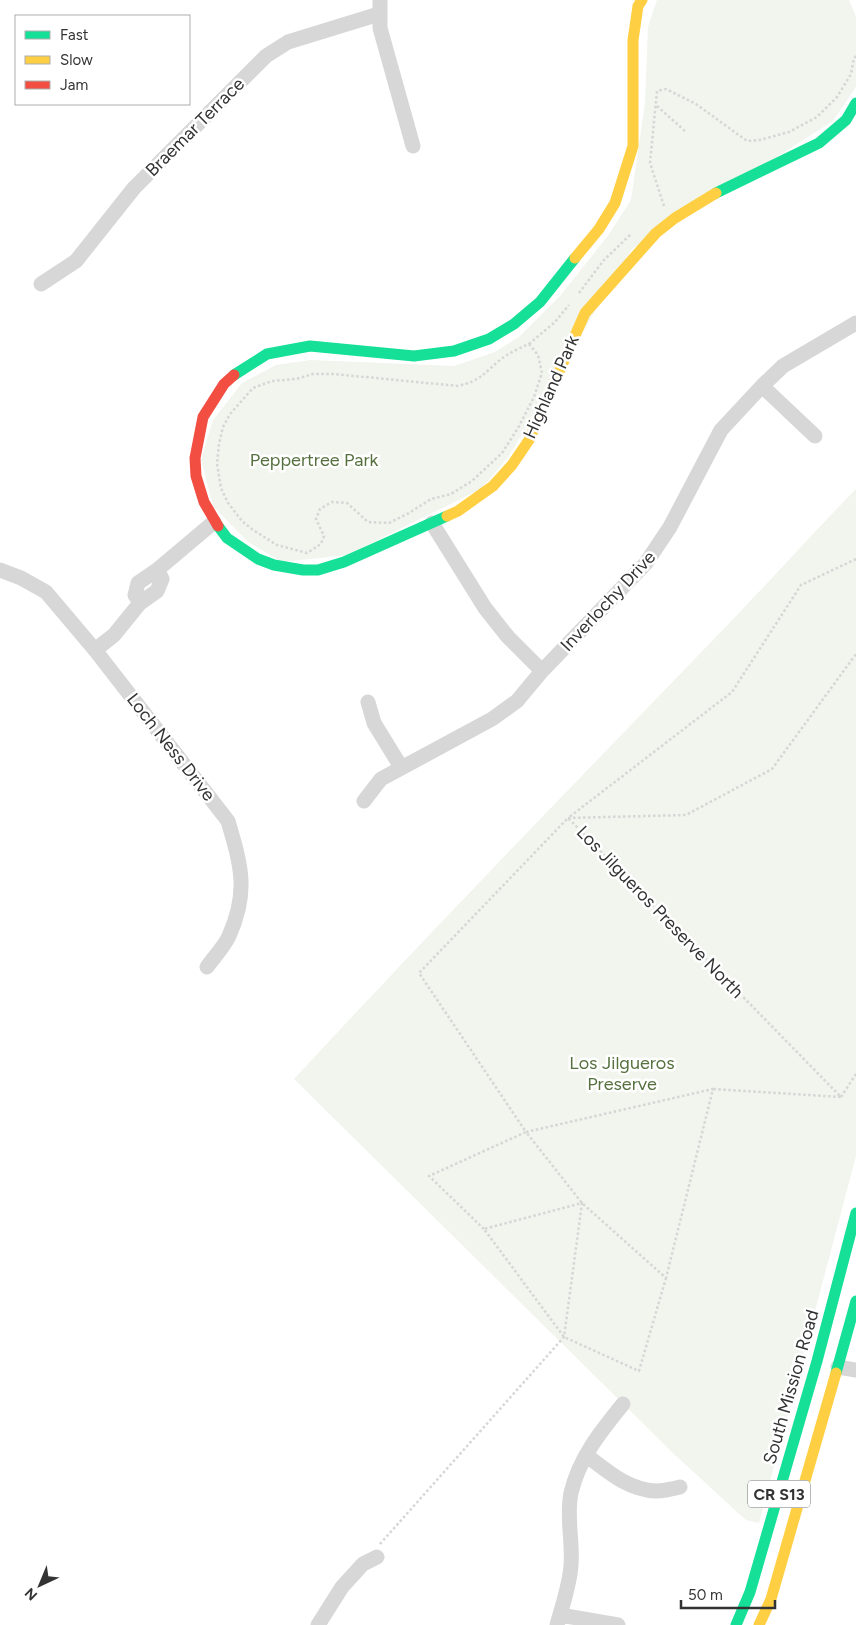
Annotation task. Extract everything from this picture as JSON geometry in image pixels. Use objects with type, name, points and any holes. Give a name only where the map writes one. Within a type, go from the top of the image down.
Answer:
[{"type":"street","name":"Highland Park","points":[[642,0],[638,6],[633,40],[632,146],[615,203],[599,229],[540,302],[514,324],[489,340],[454,351],[414,356],[310,346],[267,354],[238,371],[224,384],[203,417],[195,458],[196,476],[204,502],[214,522],[227,538],[258,560],[303,570],[318,570],[344,562],[458,511],[493,486],[512,465],[529,440],[585,313],[656,233],[675,218],[706,199],[819,143],[846,120],[856,103]]},
{"type":"street","points":[[379,7],[380,28],[413,146]]},
{"type":"street","name":"Braemar Terrace","points":[[40,284],[76,261],[134,188],[266,56],[288,42],[379,7]]},
{"type":"street","name":"Inverlochy Drive","points":[[364,801],[381,779],[492,719],[517,701],[542,671],[646,563],[670,528],[721,430],[783,366],[856,323]]},
{"type":"street","points":[[762,386],[815,436]]},
{"type":"street","points":[[95,650],[114,635],[140,603],[135,595],[138,584],[214,522]]},
{"type":"street","points":[[432,523],[485,608],[508,637],[542,671]]},
{"type":"street","name":"Loch Ness Drive","points":[[0,570],[21,578],[46,592],[95,650],[228,821],[237,852],[242,881],[239,909],[228,937],[207,968]]},
{"type":"street","points":[[368,702],[374,723],[401,767]]},
{"type":"street","name":"South Mission Road","points":[[736,1625],[756,1573],[817,1361],[856,1213]]},
{"type":"street","name":"CR S13","points":[[759,1625],[771,1599],[856,1301]]},
{"type":"street","points":[[838,1367],[856,1370]]},
{"type":"street","points":[[618,1625],[559,1620],[571,1567],[572,1550],[568,1516],[572,1492],[586,1455],[597,1436],[623,1404]]},
{"type":"street","points":[[586,1455],[617,1479],[635,1487],[656,1491],[680,1487]]},
{"type":"street","points":[[318,1625],[342,1587],[370,1560]]},
{"type":"path","points":[[660,212],[664,206],[650,163],[657,91],[666,89],[696,104],[747,141],[760,140],[789,132],[817,117],[837,97],[851,74],[856,56]]},
{"type":"path","points":[[657,106],[686,131]]},
{"type":"path","points":[[529,344],[538,355],[542,373],[534,397],[518,428],[502,453],[472,481],[450,494],[431,499],[389,523],[368,522],[347,503],[332,502],[320,509],[316,519],[324,536],[321,544],[307,552],[278,545],[242,521],[228,503],[221,488],[217,464],[218,444],[230,414],[253,388],[272,381],[296,380],[313,374],[334,374],[458,386],[473,382],[483,376],[502,358],[529,344],[556,322],[604,260],[630,235]]},
{"type":"path","points":[[568,818],[732,692],[801,585],[856,559]]},
{"type":"path","points":[[568,818],[686,815],[772,769],[856,654]]},
{"type":"path","name":"Los Jilgueros Preserve North","points":[[666,1278],[582,1202],[526,1132],[420,973],[568,818],[841,1097]]},
{"type":"path","points":[[713,1089],[666,1278],[639,1371],[564,1337],[484,1229],[429,1176],[526,1132],[713,1089],[841,1097],[856,1074]]},
{"type":"path","points":[[370,1560],[564,1337],[582,1202],[484,1229]]},
{"type":"green space","name":"Peppertree Park","points":[[657,0],[849,0],[856,17],[856,87],[833,121],[632,249],[509,456],[481,489],[347,555],[282,562],[248,542],[213,506],[201,459],[213,420],[242,383],[276,365],[311,360],[454,366],[495,352],[520,336],[560,296],[607,237],[631,200],[645,103],[648,27]]},
{"type":"green space","name":"Los Jilgueros Preserve","points":[[856,489],[856,1156],[759,1523],[746,1520],[674,1454],[294,1079],[451,912],[733,620]]},
{"type":"traffic: fast","points":[[716,193],[819,143],[846,120],[856,103]]},
{"type":"traffic: fast","points":[[234,375],[267,354],[310,346],[414,356],[454,351],[489,339],[514,324],[540,302],[575,258]]},
{"type":"traffic: fast","points":[[218,526],[227,538],[258,559],[274,565],[303,570],[318,570],[344,562],[447,516]]},
{"type":"traffic: fast","points":[[736,1625],[750,1592],[817,1361],[856,1213]]},
{"type":"traffic: fast","points":[[836,1373],[856,1301]]},
{"type":"traffic: slow","points":[[575,258],[599,229],[615,203],[633,146],[633,40],[638,6],[642,0]]},
{"type":"traffic: slow","points":[[447,516],[458,511],[493,486],[512,465],[529,440],[585,313],[656,233],[675,218],[716,193]]},
{"type":"traffic: slow","points":[[759,1625],[771,1599],[836,1373]]},
{"type":"traffic: jam","points":[[218,526],[204,502],[196,476],[195,458],[203,417],[224,384],[234,375]]}]
